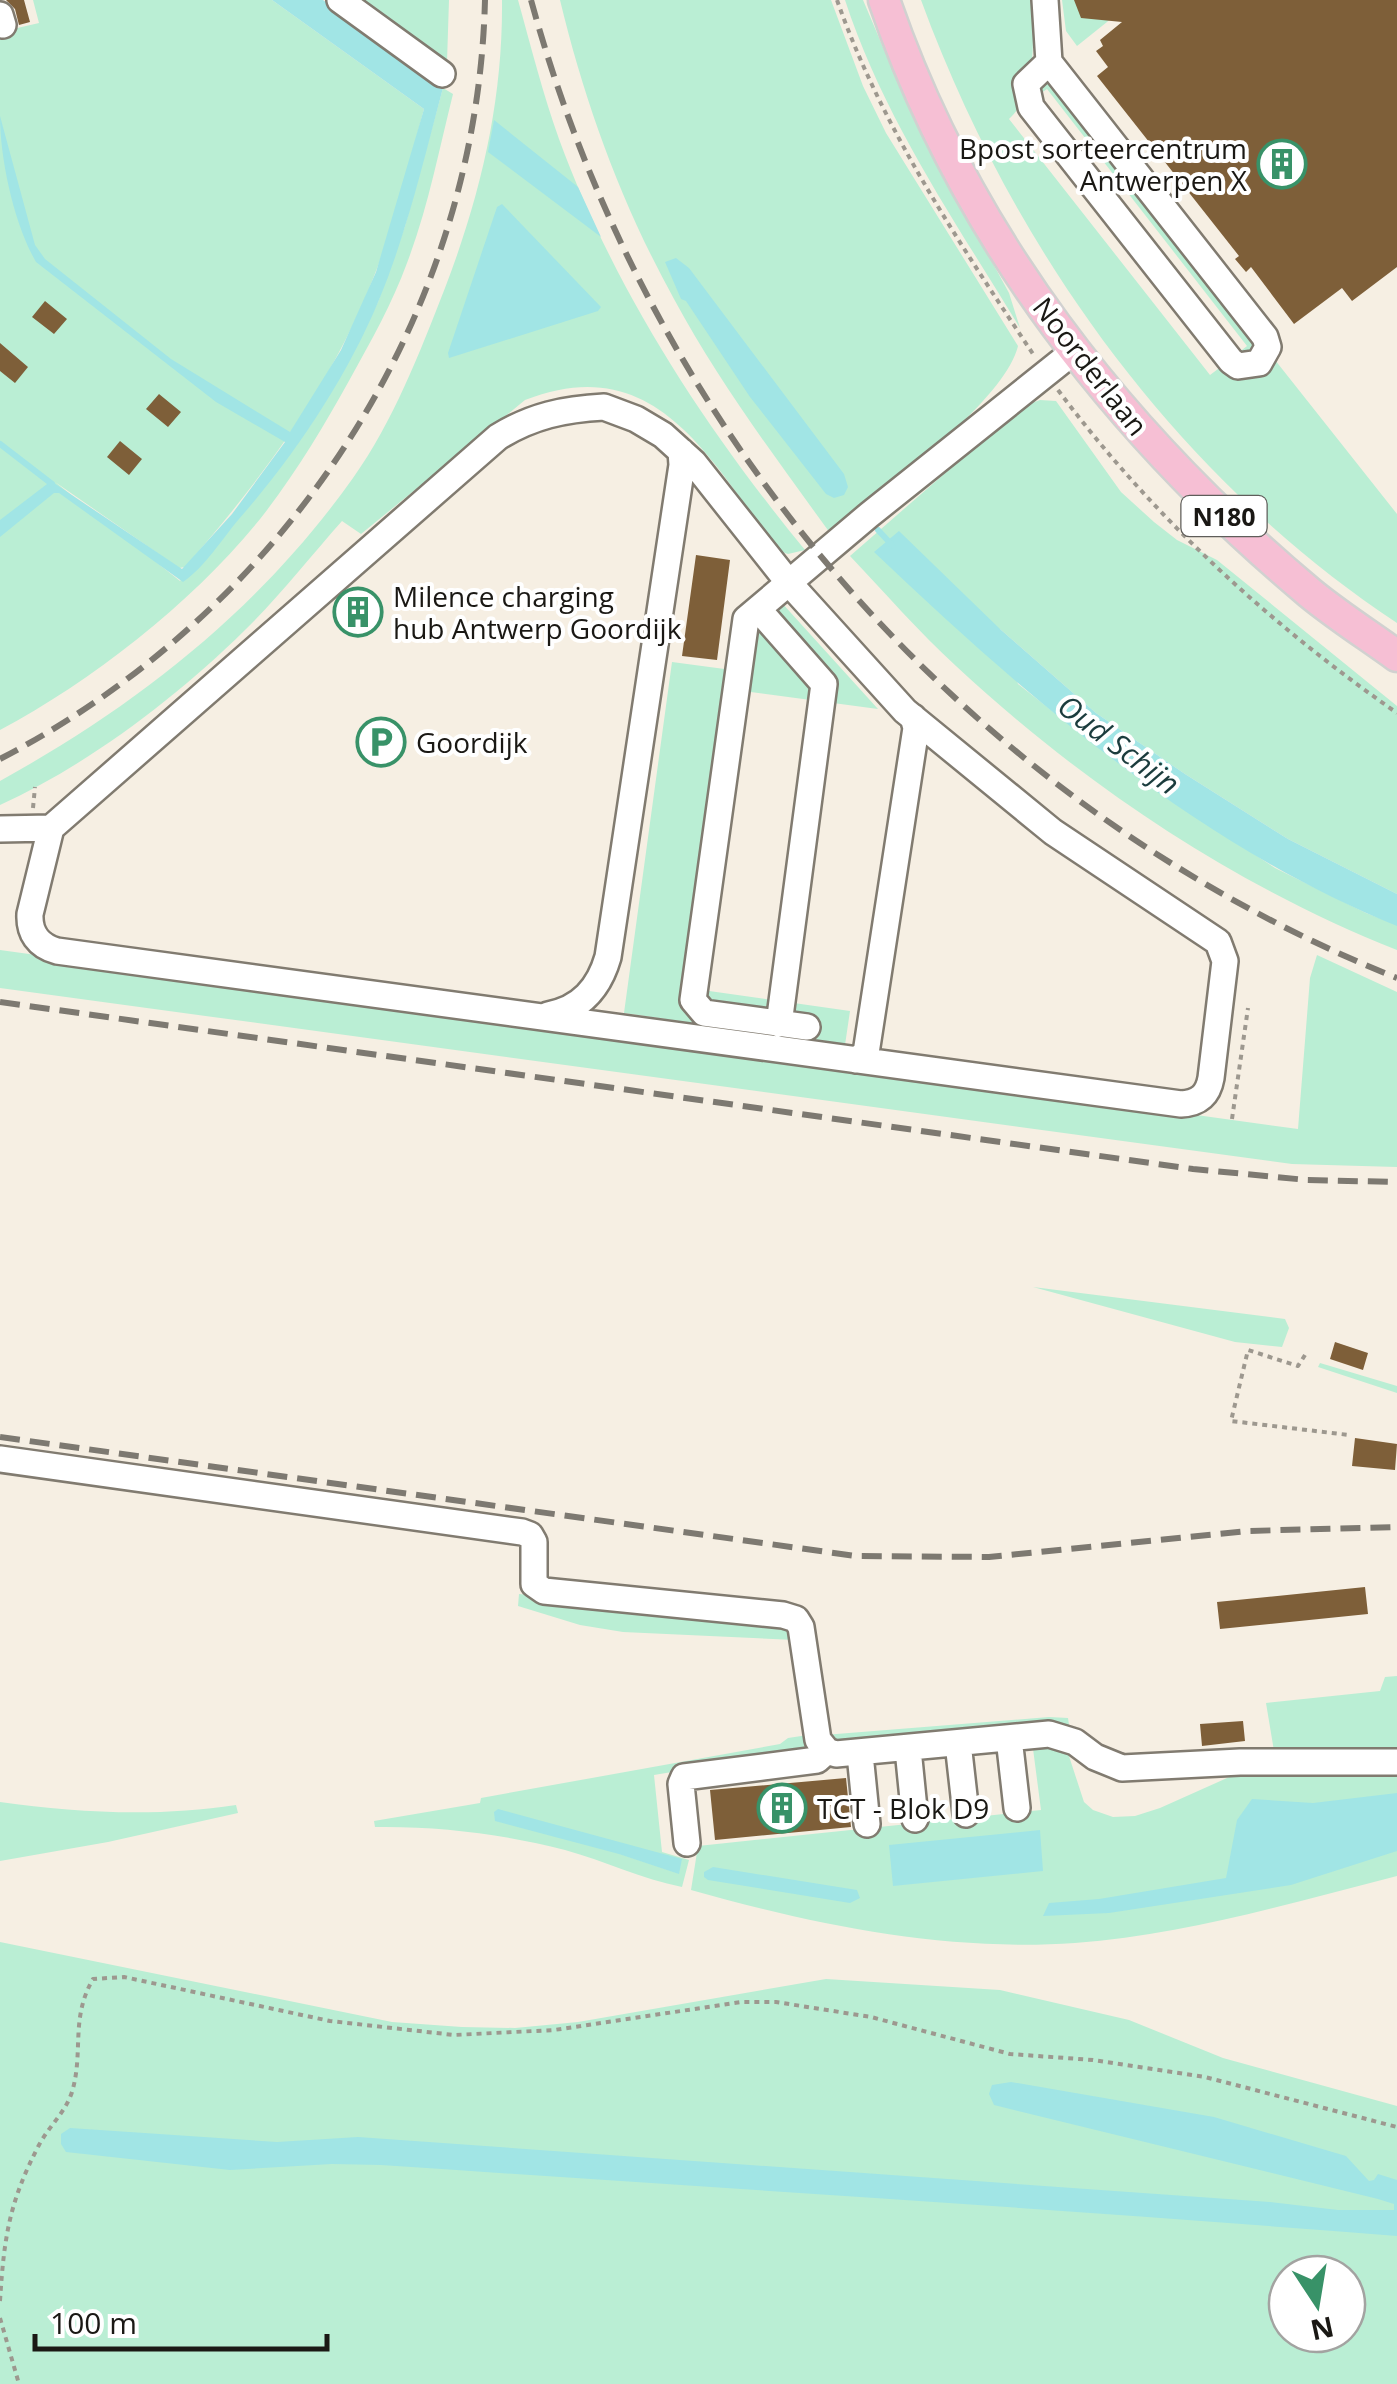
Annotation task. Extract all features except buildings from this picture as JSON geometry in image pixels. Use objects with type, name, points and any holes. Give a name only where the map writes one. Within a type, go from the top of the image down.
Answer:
[{"type":"main road","name":"Noorderlaan","points":[[884,0],[943,138],[991,228],[1073,352],[1138,428],[1226,518],[1312,595],[1397,656]]},
{"type":"street","points":[[340,0],[442,74]]},
{"type":"street","points":[[1045,0],[1049,62],[1264,337],[1268,346],[1259,363],[1238,366],[1231,361],[1031,107],[1026,84],[1049,62]]},
{"type":"street","points":[[806,1027],[704,1014],[693,1000],[746,619],[869,514],[1073,352]]},
{"type":"street","points":[[604,407],[636,419],[694,463],[789,584],[913,717],[1053,832],[1218,942],[1225,961],[1212,1078],[1205,1095],[1181,1104],[533,1016],[47,948],[32,934],[30,914],[51,828],[498,438],[522,422],[573,408],[604,407]]},
{"type":"street","points":[[533,1016],[564,1011],[590,994],[602,977],[608,957],[682,466],[681,451]]},
{"type":"street","points":[[758,609],[824,684],[780,1024]]},
{"type":"street","points":[[856,1060],[863,1058],[866,1050],[916,728],[913,717]]},
{"type":"street","points":[[0,829],[51,828]]},
{"type":"street","points":[[0,1459],[522,1532],[534,1542],[534,1584],[544,1591],[796,1619],[801,1627],[816,1732],[820,1745],[836,1754],[1062,1736],[1106,1763],[1136,1770],[1240,1762],[1397,1762]]},
{"type":"street","points":[[1009,1738],[1018,1808]]},
{"type":"street","points":[[958,1743],[966,1814]]},
{"type":"street","points":[[908,1748],[916,1820]]},
{"type":"street","points":[[688,1844],[684,1777],[817,1760],[827,1751]]},
{"type":"street","points":[[860,1754],[868,1824]]},
{"type":"path","points":[[1232,1120],[1248,1008]]},
{"type":"path","points":[[1305,1355],[1298,1366],[1248,1350],[1231,1420],[1349,1435]]},
{"type":"path","points":[[0,2302],[10,2208],[44,2136],[64,2111],[72,2093],[82,1998],[94,1979],[108,1977],[124,1977],[330,2021],[454,2035],[554,2030],[741,2002],[776,2002],[871,2017],[1010,2054],[1093,2060],[1205,2077],[1397,2128]]},
{"type":"path","points":[[0,2318],[19,2384]]},
{"type":"green space","points":[[33,0],[272,0],[424,109],[383,251],[339,352],[269,464],[185,567],[179,568],[55,482],[180,581],[310,426],[336,383],[378,302],[405,226],[443,88],[453,94],[421,221],[395,293],[330,414],[276,498],[208,576],[143,635],[72,687],[0,730],[0,32],[39,23]]},
{"type":"green space","points":[[362,0],[449,0],[447,62]]},
{"type":"green space","points":[[502,0],[518,0],[559,139],[581,195],[634,303],[697,405],[805,550],[788,554],[779,551],[704,450],[645,401],[611,389],[571,388],[525,400],[361,534],[342,521],[257,618],[160,705],[66,770],[0,805],[0,781],[101,720],[194,650],[237,611],[317,525],[367,456],[415,361],[469,218],[494,111]]},
{"type":"green space","points":[[560,0],[831,0],[863,86],[886,133],[1018,346],[1008,369],[965,420],[830,533],[728,389],[655,263],[607,153]]},
{"type":"green space","points":[[845,0],[863,0],[911,113],[1009,293],[1020,328],[900,128]]},
{"type":"green space","points":[[921,0],[1032,0],[1029,79],[1018,108],[1009,119],[1210,375],[1222,366],[1275,360],[1397,514],[1397,623],[1317,564],[1242,499],[1173,427],[1110,349],[1053,267],[1003,181],[958,92]]},
{"type":"green space","points":[[1062,0],[1115,0],[1122,10],[1077,46],[1066,31]]},
{"type":"green space","points":[[1048,80],[1254,341],[1252,354],[1237,354],[1247,346],[1047,89],[1037,96],[1037,84]]},
{"type":"green space","points":[[1040,400],[1056,401],[1121,492],[1154,522],[1177,540],[1217,560],[1397,706],[1397,894],[1288,839],[1185,774],[1096,713],[1000,629],[1018,684],[1128,771],[1275,868],[1397,925],[1397,950],[1277,895],[1164,829],[1109,791],[1056,752],[956,666],[850,556],[1021,407]]},
{"type":"green space","points":[[781,602],[878,709],[728,689],[688,988],[850,1011],[845,1045],[624,1013],[672,662],[747,672],[755,624]]},
{"type":"green space","points":[[0,950],[1298,1129],[1310,978],[1317,955],[1397,992],[1397,1167],[1292,1164],[0,988]]},
{"type":"green space","points":[[1033,1287],[1285,1319],[1289,1328],[1282,1347],[1235,1342]]},
{"type":"green space","points":[[1320,1363],[1397,1386],[1397,1393],[1318,1367]]},
{"type":"green space","points":[[519,1594],[776,1622],[786,1627],[795,1640],[623,1632],[580,1625],[518,1606]]},
{"type":"green space","points":[[1397,1676],[1397,1753],[1274,1751],[1266,1703],[1380,1691],[1385,1677]]},
{"type":"green space","points":[[1068,1718],[1069,1725],[840,1744],[824,1735]]},
{"type":"green space","points":[[808,1735],[814,1748],[654,1775],[662,1852],[689,1860],[682,1887],[565,1850],[518,1840],[471,1832],[375,1827],[374,1821],[480,1803],[481,1798],[780,1744],[788,1738]]},
{"type":"green space","points":[[1032,1741],[1067,1750],[1084,1802],[1113,1817],[1135,1816],[1160,1808],[1236,1774],[1397,1770],[1397,1876],[1238,1917],[1157,1933],[1026,1945],[881,1933],[691,1890],[698,1846],[1041,1810]]},
{"type":"green space","points":[[0,1802],[118,1812],[236,1805],[238,1813],[0,1861]]},
{"type":"green space","points":[[0,1942],[392,2022],[462,2027],[515,2028],[578,2022],[826,1979],[1000,1990],[1129,2020],[1223,2058],[1397,2106],[1397,2384],[0,2384]]},
{"type":"water","points":[[272,0],[323,0],[443,88],[398,248],[351,359],[280,469],[206,561],[183,582],[59,493],[0,537],[0,520],[51,481],[182,569],[232,514],[285,442],[216,402],[36,262],[10,191],[0,116],[35,245],[45,259],[171,359],[290,432],[341,350],[376,272],[424,109]]},
{"type":"water","points":[[494,120],[578,187],[601,237],[488,152]]},
{"type":"water","points":[[502,204],[601,307],[449,358],[497,207]]},
{"type":"water","points":[[676,258],[689,268],[844,474],[848,487],[844,495],[834,498],[826,494],[750,397],[681,299],[665,262]]},
{"type":"water","points":[[899,531],[1000,629],[1096,713],[1288,839],[1397,894],[1397,926],[1324,893],[1253,854],[1119,764],[992,661],[874,552]]},
{"type":"water","points":[[1397,1793],[1397,1851],[1291,1885],[1109,1913],[1043,1916],[1049,1903],[1099,1899],[1226,1878],[1237,1820],[1252,1799],[1313,1803]]},
{"type":"water","points":[[498,1809],[682,1859],[679,1874],[495,1821],[494,1812]]},
{"type":"water","points":[[1040,1830],[1043,1871],[893,1886],[889,1845]]},
{"type":"water","points":[[713,1867],[857,1890],[860,1898],[850,1903],[708,1880],[704,1872]]},
{"type":"water","points":[[1011,2082],[1214,2117],[1346,2156],[1369,2181],[1378,2174],[1397,2180],[1397,2236],[381,2165],[230,2170],[66,2152],[61,2144],[61,2134],[70,2128],[277,2142],[358,2137],[1338,2210],[1394,2210],[1394,2204],[1378,2199],[994,2105],[989,2094],[992,2085]]},
{"type":"waterway","points":[[0,444],[52,484]]},
{"type":"waterway","name":"Oud Schijn","points":[[878,530],[892,545]]},
{"type":"railway","points":[[0,759],[102,697],[194,624],[276,539],[346,445],[403,343],[446,234],[473,119],[485,0]]},
{"type":"railway","points":[[531,0],[585,161],[657,314],[746,458],[850,590],[968,710],[1099,815],[1243,905],[1397,978]]},
{"type":"railway","points":[[0,1002],[1193,1169],[1307,1180],[1397,1182]]},
{"type":"railway","points":[[0,1437],[856,1556],[989,1557],[1247,1531],[1397,1527]]},
{"type":"place","name":"Bpost sorteercentrum Antwerpen X","points":[[1282,164]]},
{"type":"place","name":"Milence charging hub Antwerp Goordijk","points":[[358,612]]},
{"type":"place","name":"Goordijk","points":[[381,742]]},
{"type":"place","name":"TCT - Blok D9","points":[[782,1808]]}]
